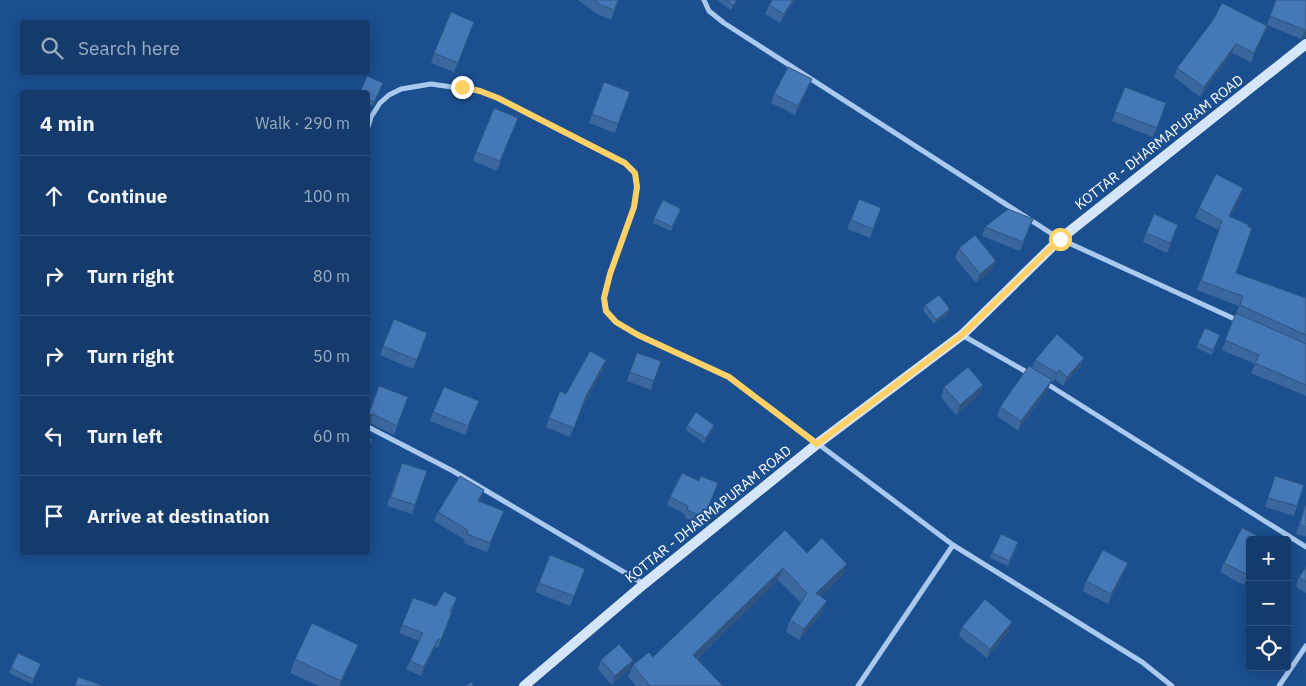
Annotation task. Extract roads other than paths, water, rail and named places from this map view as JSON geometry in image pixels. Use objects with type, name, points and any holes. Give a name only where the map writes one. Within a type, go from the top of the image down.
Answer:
[{"type":"main road","name":"KOTTAR - DHARMAPURAM ROAD","points":[[524,686],[644,584],[817,444],[962,335],[1060,239],[1306,44]]},
{"type":"street","points":[[704,0],[709,11],[724,23],[1060,239],[1244,323]]},
{"type":"street","points":[[370,120],[380,103],[389,95],[401,89],[431,84],[462,87],[498,98],[625,163],[635,173],[637,187],[634,207],[610,274],[604,298],[606,311],[616,322],[638,335],[729,377],[953,545],[1142,662],[1172,686]]},
{"type":"street","points":[[962,335],[1034,376]]},
{"type":"street","points":[[1042,380],[1306,546]]},
{"type":"street","points":[[370,428],[453,471],[644,584]]},
{"type":"street","points":[[858,686],[953,545]]},
{"type":"street","points":[[1279,686],[1306,646]]}]
